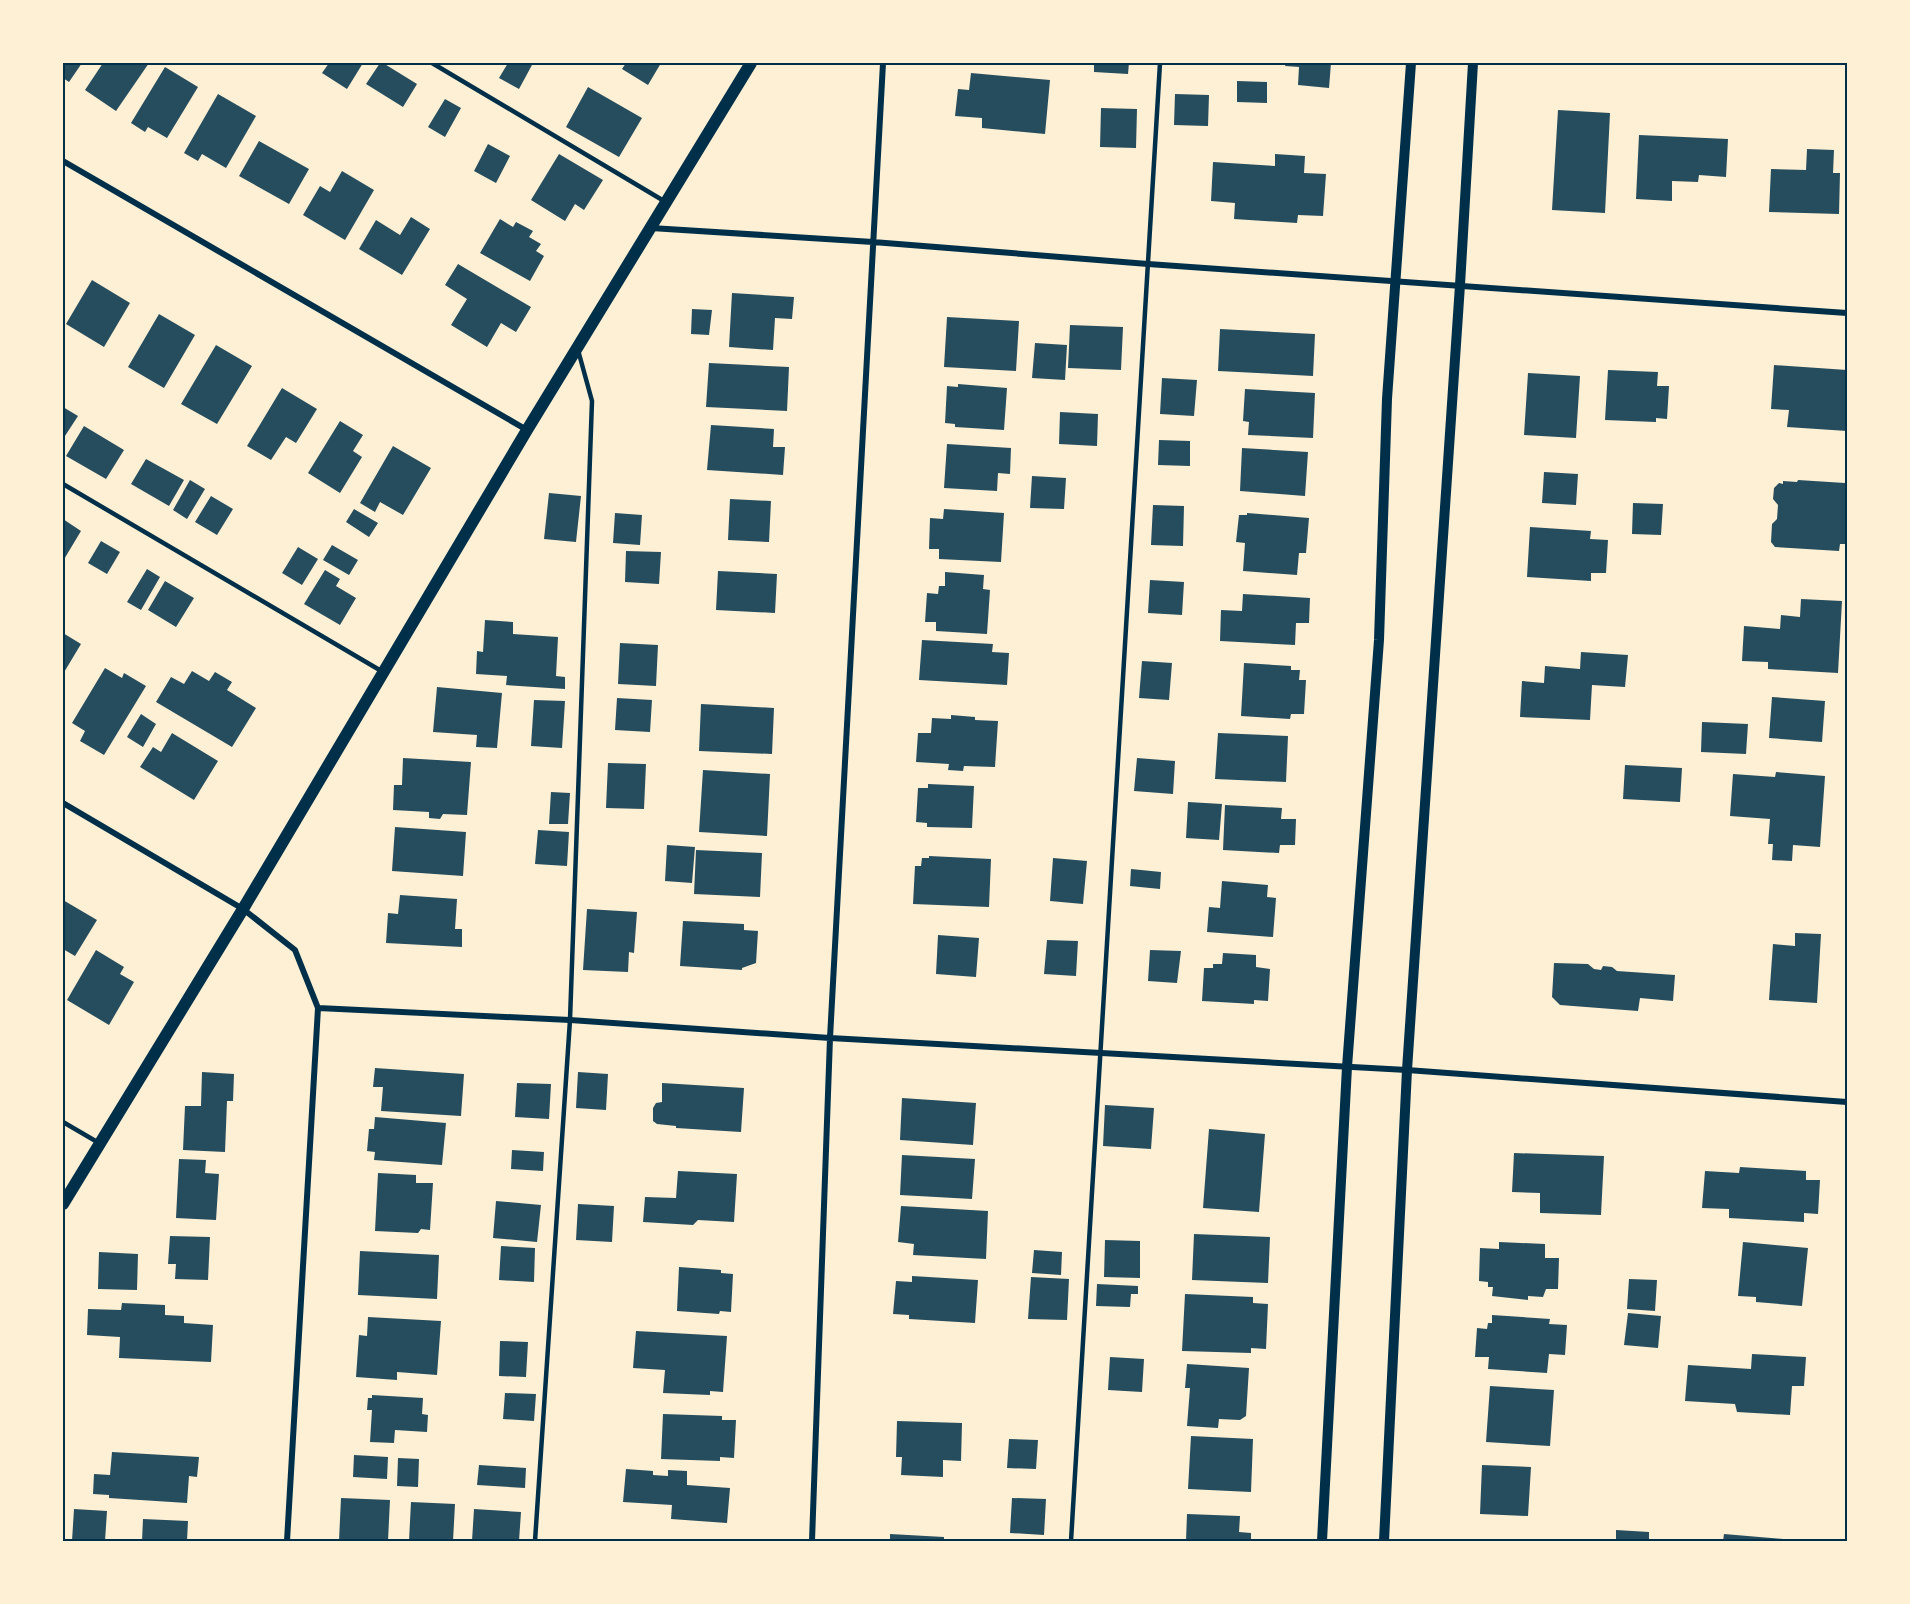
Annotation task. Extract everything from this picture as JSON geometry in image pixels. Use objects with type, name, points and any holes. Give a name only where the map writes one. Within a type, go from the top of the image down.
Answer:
[{"type":"main road","points":[[63,1204],[243,909],[527,430],[751,63]]},
{"type":"street","points":[[812,1541],[830,1038],[883,63]]},
{"type":"street","points":[[1322,1541],[1347,1067],[1379,640],[1387,399],[1411,63]]},
{"type":"street","points":[[1384,1541],[1407,1070],[1473,63]]},
{"type":"street","points":[[63,161],[527,430]]},
{"type":"street","points":[[651,228],[1847,312]]},
{"type":"street","points":[[63,803],[243,909],[295,950],[318,1008],[287,1541]]},
{"type":"street","points":[[318,1008],[570,1020],[830,1038],[1407,1070],[1847,1102]]},
{"type":"lane","points":[[432,63],[667,203]]},
{"type":"lane","points":[[1071,1541],[1160,63]]},
{"type":"lane","points":[[535,1541],[570,1020],[592,401],[578,347]]},
{"type":"lane","points":[[63,484],[383,672]]},
{"type":"lane","points":[[63,1122],[100,1144]]},
{"type":"building","points":[[63,63],[82,63],[69,82],[63,78]]},
{"type":"building","points":[[103,63],[149,63],[116,111],[85,90]]},
{"type":"building","points":[[329,63],[363,63],[347,89],[322,73]]},
{"type":"building","points":[[380,63],[417,84],[403,107],[366,84]]},
{"type":"building","points":[[508,63],[532,65],[519,89],[499,78]]},
{"type":"building","points":[[626,63],[661,63],[648,85],[622,69]]},
{"type":"building","points":[[1094,63],[1129,63],[1128,74],[1094,72]]},
{"type":"building","points":[[1286,63],[1331,63],[1329,88],[1298,85],[1299,67],[1285,66]]},
{"type":"building","points":[[165,67],[198,87],[167,138],[148,127],[145,132],[131,123]]},
{"type":"building","points":[[971,73],[1050,80],[1045,134],[982,128],[982,118],[955,116],[958,89],[969,90]]},
{"type":"building","points":[[1237,81],[1267,82],[1267,103],[1237,102]]},
{"type":"building","points":[[588,87],[642,118],[619,157],[566,127]]},
{"type":"building","points":[[218,94],[256,116],[226,168],[202,154],[198,161],[184,153]]},
{"type":"building","points":[[1175,94],[1209,95],[1208,126],[1174,125]]},
{"type":"building","points":[[445,99],[461,108],[445,137],[428,127]]},
{"type":"building","points":[[1101,108],[1137,109],[1136,148],[1100,147]]},
{"type":"building","points":[[1558,110],[1610,113],[1605,213],[1552,210]]},
{"type":"building","points":[[1639,135],[1728,139],[1726,177],[1699,175],[1698,182],[1672,181],[1672,201],[1636,199]]},
{"type":"building","points":[[259,141],[309,169],[289,204],[239,176]]},
{"type":"building","points":[[488,144],[510,156],[496,183],[474,171]]},
{"type":"building","points":[[1807,149],[1834,150],[1833,173],[1840,173],[1839,214],[1769,212],[1771,169],[1806,170]]},
{"type":"building","points":[[559,154],[603,180],[584,210],[575,204],[565,221],[531,200]]},
{"type":"building","points":[[1275,154],[1305,156],[1304,173],[1326,174],[1323,216],[1298,215],[1297,223],[1234,219],[1235,203],[1211,201],[1213,162],[1275,166]]},
{"type":"building","points":[[342,171],[374,190],[345,240],[303,215],[320,186],[330,192]]},
{"type":"building","points":[[411,217],[430,229],[402,275],[359,249],[376,220],[400,235]]},
{"type":"building","points":[[500,219],[513,227],[516,222],[533,231],[529,237],[541,244],[536,251],[544,256],[530,281],[480,253]]},
{"type":"building","points":[[458,264],[531,307],[516,332],[501,323],[487,347],[451,325],[467,299],[445,285]]},
{"type":"building","points":[[92,280],[130,303],[104,347],[66,324]]},
{"type":"building","points":[[732,293],[794,297],[792,319],[775,318],[773,350],[729,347]]},
{"type":"building","points":[[692,309],[712,310],[709,335],[691,334]]},
{"type":"building","points":[[159,314],[195,335],[164,388],[128,367]]},
{"type":"building","points":[[947,317],[1019,321],[1016,371],[944,367]]},
{"type":"building","points":[[1070,325],[1123,327],[1121,370],[1068,368]]},
{"type":"building","points":[[1220,329],[1315,334],[1313,376],[1218,371]]},
{"type":"building","points":[[1035,343],[1067,345],[1065,380],[1032,378]]},
{"type":"building","points":[[216,345],[252,366],[217,424],[181,404]]},
{"type":"building","points":[[709,363],[789,367],[787,411],[706,407]]},
{"type":"building","points":[[1774,365],[1847,370],[1847,431],[1787,427],[1789,410],[1771,409]]},
{"type":"building","points":[[1608,370],[1658,372],[1657,386],[1669,386],[1667,419],[1656,418],[1656,422],[1605,420]]},
{"type":"building","points":[[1528,373],[1580,376],[1576,438],[1524,435]]},
{"type":"building","points":[[1162,378],[1197,380],[1194,416],[1160,414]]},
{"type":"building","points":[[958,384],[1007,388],[1004,430],[955,427],[955,424],[945,423],[947,386],[958,387]]},
{"type":"building","points":[[282,388],[317,409],[296,443],[286,437],[271,460],[247,446]]},
{"type":"building","points":[[1245,389],[1315,393],[1313,438],[1248,435],[1249,422],[1243,421]]},
{"type":"building","points":[[63,407],[78,416],[63,439]]},
{"type":"building","points":[[1060,412],[1098,414],[1097,446],[1059,444]]},
{"type":"building","points":[[340,421],[363,435],[353,451],[362,457],[340,493],[308,473]]},
{"type":"building","points":[[711,425],[774,429],[773,447],[785,447],[783,475],[707,470]]},
{"type":"building","points":[[84,426],[124,450],[106,479],[66,456]]},
{"type":"building","points":[[1159,440],[1190,441],[1190,466],[1158,465]]},
{"type":"building","points":[[947,444],[1011,448],[1010,474],[998,473],[997,491],[944,488]]},
{"type":"building","points":[[393,446],[431,468],[403,515],[380,502],[375,512],[360,503]]},
{"type":"building","points":[[1242,448],[1308,452],[1305,496],[1240,491]]},
{"type":"building","points":[[146,459],[184,480],[169,506],[131,484]]},
{"type":"building","points":[[1544,472],[1578,474],[1576,505],[1542,503]]},
{"type":"building","points":[[1032,476],[1066,478],[1064,509],[1030,508]]},
{"type":"building","points":[[190,480],[205,489],[187,519],[173,510]]},
{"type":"building","points":[[1798,480],[1845,483],[1847,544],[1840,544],[1839,551],[1775,547],[1771,542],[1772,524],[1777,519],[1778,505],[1773,499],[1774,488],[1779,483],[1783,484],[1783,481],[1797,482]]},
{"type":"building","points":[[549,493],[581,496],[576,542],[544,539]]},
{"type":"building","points":[[211,496],[233,509],[217,535],[195,522]]},
{"type":"building","points":[[730,499],[771,501],[769,542],[728,540]]},
{"type":"building","points":[[1633,503],[1663,504],[1661,535],[1632,534]]},
{"type":"building","points":[[1153,505],[1184,506],[1183,546],[1151,545]]},
{"type":"building","points":[[354,509],[378,523],[369,537],[346,522]]},
{"type":"building","points":[[944,509],[1004,513],[1001,562],[939,559],[939,549],[929,549],[930,518],[943,519]]},
{"type":"building","points":[[615,513],[642,515],[640,545],[613,543]]},
{"type":"building","points":[[1247,513],[1309,518],[1306,553],[1299,553],[1297,575],[1243,571],[1245,543],[1236,542],[1239,515],[1247,515]]},
{"type":"building","points":[[63,519],[81,531],[63,561]]},
{"type":"building","points":[[1530,527],[1591,531],[1590,539],[1608,540],[1606,573],[1591,573],[1591,581],[1527,577]]},
{"type":"building","points":[[101,541],[120,552],[107,574],[88,563]]},
{"type":"building","points":[[332,545],[358,560],[349,575],[323,560]]},
{"type":"building","points":[[298,547],[318,559],[302,585],[282,573]]},
{"type":"building","points":[[626,551],[661,552],[659,584],[625,582]]},
{"type":"building","points":[[147,569],[160,577],[141,610],[127,602]]},
{"type":"building","points":[[325,570],[340,579],[336,586],[356,598],[340,625],[304,604]]},
{"type":"building","points":[[718,571],[777,574],[775,613],[716,610]]},
{"type":"building","points":[[945,572],[984,575],[983,589],[990,590],[987,634],[936,631],[936,622],[925,622],[927,593],[938,594],[939,586],[945,586]]},
{"type":"building","points":[[1150,580],[1184,582],[1182,615],[1148,613]]},
{"type":"building","points":[[165,581],[194,598],[176,627],[148,610]]},
{"type":"building","points":[[1243,594],[1310,598],[1309,623],[1296,623],[1295,645],[1220,641],[1221,610],[1242,611]]},
{"type":"building","points":[[1801,599],[1842,601],[1838,673],[1768,669],[1768,662],[1742,661],[1744,626],[1780,629],[1781,615],[1800,617]]},
{"type":"building","points":[[485,620],[513,622],[513,634],[558,637],[556,676],[565,677],[565,689],[506,685],[507,676],[476,674],[477,651],[483,652]]},
{"type":"building","points":[[63,633],[81,644],[63,674]]},
{"type":"building","points":[[922,640],[993,644],[992,652],[1009,653],[1007,685],[919,680]]},
{"type":"building","points":[[620,643],[658,645],[656,686],[618,684]]},
{"type":"building","points":[[1581,652],[1628,655],[1625,687],[1592,685],[1590,720],[1520,717],[1522,681],[1544,683],[1545,666],[1580,669]]},
{"type":"building","points":[[1142,661],[1172,663],[1169,700],[1139,698]]},
{"type":"building","points":[[1244,663],[1291,666],[1291,670],[1300,670],[1299,680],[1306,680],[1304,714],[1291,714],[1290,719],[1241,716]]},
{"type":"building","points":[[105,668],[122,678],[124,673],[146,686],[104,755],[80,741],[85,731],[72,723]]},
{"type":"building","points":[[192,671],[209,681],[215,672],[232,682],[227,690],[256,708],[232,747],[156,702],[171,677],[184,684]]},
{"type":"building","points":[[437,687],[502,693],[497,748],[476,747],[477,735],[433,732]]},
{"type":"building","points":[[1772,697],[1825,701],[1822,742],[1769,738]]},
{"type":"building","points":[[617,698],[652,700],[650,732],[615,730]]},
{"type":"building","points":[[534,700],[565,701],[562,748],[531,746]]},
{"type":"building","points":[[701,704],[774,708],[772,754],[699,751]]},
{"type":"building","points":[[141,714],[156,724],[143,747],[127,737]]},
{"type":"building","points":[[951,715],[975,717],[975,720],[998,721],[995,767],[964,766],[963,771],[948,770],[949,764],[916,762],[918,733],[931,733],[932,718],[951,719]]},
{"type":"building","points":[[1702,722],[1748,724],[1746,754],[1701,752]]},
{"type":"building","points":[[172,733],[218,761],[194,800],[140,767],[153,747],[161,752]]},
{"type":"building","points":[[1218,733],[1288,736],[1286,782],[1215,779]]},
{"type":"building","points":[[403,758],[471,762],[467,815],[443,814],[440,819],[429,818],[429,812],[393,810],[394,785],[402,785]]},
{"type":"building","points":[[1137,758],[1175,761],[1173,794],[1134,791]]},
{"type":"building","points":[[608,763],[646,764],[644,809],[606,808]]},
{"type":"building","points":[[1625,765],[1682,768],[1680,802],[1623,799]]},
{"type":"building","points":[[703,770],[770,774],[767,836],[699,832]]},
{"type":"building","points":[[1776,772],[1825,776],[1820,847],[1793,845],[1792,861],[1772,860],[1773,844],[1768,844],[1770,819],[1730,816],[1733,774],[1775,777]]},
{"type":"building","points":[[928,784],[974,786],[972,828],[927,827],[927,823],[916,822],[918,788],[928,788]]},
{"type":"building","points":[[551,792],[570,793],[568,824],[549,824]]},
{"type":"building","points":[[1188,802],[1222,804],[1219,840],[1186,838]]},
{"type":"building","points":[[1225,805],[1282,808],[1281,819],[1296,819],[1295,845],[1280,845],[1279,853],[1223,850]]},
{"type":"building","points":[[395,827],[466,832],[463,876],[392,871]]},
{"type":"building","points":[[538,830],[569,832],[567,866],[535,864]]},
{"type":"building","points":[[667,845],[695,847],[692,883],[665,881]]},
{"type":"building","points":[[696,850],[762,853],[760,897],[694,894]]},
{"type":"building","points":[[929,856],[991,859],[989,907],[913,904],[915,866],[921,866],[922,858],[929,858]]},
{"type":"building","points":[[1053,858],[1087,861],[1083,904],[1050,901]]},
{"type":"building","points":[[1131,869],[1161,872],[1160,889],[1130,886]]},
{"type":"building","points":[[1222,881],[1268,885],[1267,897],[1276,898],[1273,937],[1207,932],[1209,907],[1220,908]]},
{"type":"building","points":[[400,895],[457,899],[455,929],[462,929],[462,947],[386,943],[388,913],[398,914]]},
{"type":"building","points":[[63,900],[97,920],[75,956],[63,949]]},
{"type":"building","points":[[587,909],[637,912],[634,953],[629,952],[628,972],[583,970]]},
{"type":"building","points":[[683,921],[744,924],[744,930],[758,931],[756,963],[742,970],[680,966]]},
{"type":"building","points":[[1795,933],[1821,934],[1817,1003],[1769,1000],[1773,944],[1795,946]]},
{"type":"building","points":[[938,935],[979,938],[976,977],[936,974]]},
{"type":"building","points":[[1047,940],[1078,941],[1076,976],[1044,974]]},
{"type":"building","points":[[96,950],[124,967],[120,974],[134,982],[109,1025],[67,1000]]},
{"type":"building","points":[[1150,950],[1181,951],[1177,983],[1148,981]]},
{"type":"building","points":[[1223,953],[1256,955],[1256,967],[1270,969],[1268,1001],[1254,1000],[1254,1004],[1202,1001],[1204,968],[1213,968],[1213,964],[1222,964]]},
{"type":"building","points":[[1554,963],[1588,964],[1594,969],[1601,970],[1603,966],[1612,967],[1617,971],[1675,975],[1673,1001],[1640,998],[1638,1011],[1560,1005],[1552,997]]},
{"type":"building","points":[[375,1068],[464,1074],[461,1116],[381,1111],[383,1087],[373,1087]]},
{"type":"building","points":[[202,1072],[234,1074],[233,1101],[227,1101],[225,1152],[183,1150],[185,1106],[201,1106]]},
{"type":"building","points":[[578,1072],[608,1074],[606,1110],[576,1108]]},
{"type":"building","points":[[517,1083],[551,1084],[549,1119],[515,1117]]},
{"type":"building","points":[[662,1083],[744,1088],[741,1132],[676,1128],[676,1126],[657,1124],[653,1121],[653,1108],[656,1103],[662,1102]]},
{"type":"building","points":[[902,1098],[976,1103],[973,1145],[900,1140]]},
{"type":"building","points":[[1105,1105],[1154,1108],[1151,1149],[1103,1146]]},
{"type":"building","points":[[375,1117],[446,1123],[442,1165],[374,1160],[375,1152],[367,1151],[369,1129],[374,1129]]},
{"type":"building","points":[[1209,1129],[1265,1134],[1259,1212],[1203,1208]]},
{"type":"building","points":[[512,1150],[544,1152],[543,1171],[511,1169]]},
{"type":"building","points":[[1514,1153],[1604,1156],[1601,1215],[1540,1213],[1540,1193],[1512,1192]]},
{"type":"building","points":[[902,1155],[975,1159],[972,1199],[900,1195]]},
{"type":"building","points":[[179,1159],[206,1160],[205,1173],[219,1174],[216,1220],[176,1218]]},
{"type":"building","points":[[1740,1167],[1806,1171],[1806,1180],[1820,1180],[1818,1214],[1804,1213],[1804,1222],[1729,1218],[1729,1209],[1702,1208],[1705,1171],[1739,1173]]},
{"type":"building","points":[[678,1171],[737,1174],[734,1222],[698,1220],[693,1225],[643,1222],[645,1197],[676,1198]]},
{"type":"building","points":[[378,1173],[416,1175],[416,1183],[433,1183],[430,1230],[421,1229],[418,1233],[375,1231]]},
{"type":"building","points":[[496,1201],[541,1205],[537,1242],[493,1238]]},
{"type":"building","points":[[578,1204],[614,1206],[612,1242],[576,1240]]},
{"type":"building","points":[[901,1206],[988,1211],[986,1259],[913,1255],[914,1244],[898,1242]]},
{"type":"building","points":[[1194,1234],[1270,1237],[1268,1283],[1192,1280]]},
{"type":"building","points":[[170,1236],[210,1237],[208,1280],[175,1279],[176,1264],[168,1264]]},
{"type":"building","points":[[1105,1240],[1140,1241],[1140,1278],[1104,1277]]},
{"type":"building","points":[[1499,1242],[1545,1244],[1545,1258],[1559,1258],[1558,1289],[1546,1289],[1543,1297],[1528,1296],[1528,1300],[1492,1296],[1493,1287],[1488,1287],[1488,1282],[1479,1281],[1480,1248],[1499,1249]]},
{"type":"building","points":[[1743,1242],[1808,1248],[1802,1306],[1756,1302],[1756,1297],[1738,1296]]},
{"type":"building","points":[[501,1246],[535,1248],[534,1282],[499,1280]]},
{"type":"building","points":[[1034,1250],[1062,1252],[1061,1275],[1032,1273]]},
{"type":"building","points":[[360,1251],[439,1255],[437,1299],[358,1295]]},
{"type":"building","points":[[99,1252],[138,1254],[137,1290],[98,1289]]},
{"type":"building","points":[[679,1267],[721,1270],[721,1273],[733,1274],[731,1312],[720,1311],[719,1314],[677,1311]]},
{"type":"building","points":[[912,1276],[978,1280],[975,1323],[909,1319],[909,1315],[893,1314],[896,1281],[912,1282]]},
{"type":"building","points":[[1031,1277],[1069,1279],[1067,1320],[1028,1319]]},
{"type":"building","points":[[1629,1279],[1657,1280],[1655,1311],[1627,1309]]},
{"type":"building","points":[[1097,1284],[1138,1286],[1138,1294],[1131,1294],[1130,1307],[1096,1306]]},
{"type":"building","points":[[1185,1294],[1253,1297],[1253,1303],[1268,1304],[1266,1349],[1251,1348],[1251,1353],[1182,1351]]},
{"type":"building","points":[[122,1303],[165,1305],[165,1315],[184,1316],[184,1323],[213,1325],[211,1362],[119,1358],[120,1337],[87,1335],[88,1309],[121,1310]]},
{"type":"building","points":[[1628,1313],[1661,1316],[1658,1348],[1624,1345]]},
{"type":"building","points":[[1492,1315],[1550,1319],[1549,1324],[1567,1325],[1565,1355],[1549,1354],[1547,1373],[1488,1369],[1489,1357],[1475,1357],[1477,1328],[1487,1329],[1488,1323],[1492,1323]]},
{"type":"building","points":[[368,1317],[441,1321],[437,1375],[397,1372],[397,1380],[356,1377],[359,1335],[367,1336]]},
{"type":"building","points":[[636,1331],[727,1336],[723,1392],[710,1391],[710,1395],[663,1393],[665,1370],[633,1368]]},
{"type":"building","points":[[500,1341],[528,1342],[526,1377],[499,1376]]},
{"type":"building","points":[[1752,1354],[1806,1357],[1804,1386],[1792,1386],[1790,1415],[1737,1412],[1735,1404],[1685,1401],[1688,1365],[1751,1369]]},
{"type":"building","points":[[1110,1357],[1144,1359],[1142,1392],[1108,1390]]},
{"type":"building","points":[[1187,1364],[1249,1368],[1246,1416],[1240,1420],[1219,1419],[1218,1428],[1187,1426],[1190,1388],[1185,1388]]},
{"type":"building","points":[[1490,1386],[1554,1390],[1550,1446],[1486,1442]]},
{"type":"building","points":[[505,1393],[536,1394],[534,1421],[503,1419]]},
{"type":"building","points":[[372,1395],[423,1398],[422,1414],[428,1415],[427,1432],[395,1430],[394,1443],[370,1442],[372,1410],[367,1410],[368,1398],[372,1398]]},
{"type":"building","points":[[663,1414],[722,1416],[722,1420],[736,1420],[734,1458],[720,1457],[720,1461],[661,1459]]},
{"type":"building","points":[[897,1421],[962,1423],[961,1461],[943,1460],[943,1477],[901,1475],[902,1457],[896,1457]]},
{"type":"building","points":[[1191,1436],[1253,1439],[1251,1492],[1188,1489]]},
{"type":"building","points":[[1009,1439],[1038,1440],[1036,1469],[1007,1468]]},
{"type":"building","points":[[112,1452],[199,1457],[197,1477],[189,1476],[187,1503],[109,1498],[109,1495],[93,1494],[94,1474],[110,1475]]},
{"type":"building","points":[[354,1455],[388,1457],[387,1479],[353,1477]]},
{"type":"building","points":[[398,1458],[419,1459],[418,1487],[397,1486]]},
{"type":"building","points":[[479,1465],[526,1468],[525,1488],[477,1485]]},
{"type":"building","points":[[1482,1465],[1531,1467],[1528,1516],[1480,1514]]},
{"type":"building","points":[[626,1469],[653,1471],[653,1475],[668,1476],[668,1470],[687,1471],[687,1485],[730,1488],[727,1523],[671,1519],[672,1505],[623,1502]]},
{"type":"building","points":[[341,1498],[390,1500],[388,1541],[339,1541]]},
{"type":"building","points":[[1012,1498],[1046,1499],[1044,1535],[1010,1533]]},
{"type":"building","points":[[411,1502],[455,1504],[453,1541],[409,1541]]},
{"type":"building","points":[[74,1509],[107,1511],[105,1541],[72,1541]]},
{"type":"building","points":[[474,1509],[521,1512],[519,1541],[472,1541]]},
{"type":"building","points":[[1187,1514],[1240,1516],[1239,1532],[1251,1533],[1251,1541],[1186,1541]]},
{"type":"building","points":[[143,1519],[188,1521],[187,1541],[142,1541]]},
{"type":"building","points":[[1616,1530],[1649,1532],[1649,1541],[1616,1541]]},
{"type":"building","points":[[890,1534],[944,1537],[944,1541],[890,1541]]},
{"type":"building","points":[[1724,1534],[1783,1539],[1782,1541],[1723,1541]]}]
